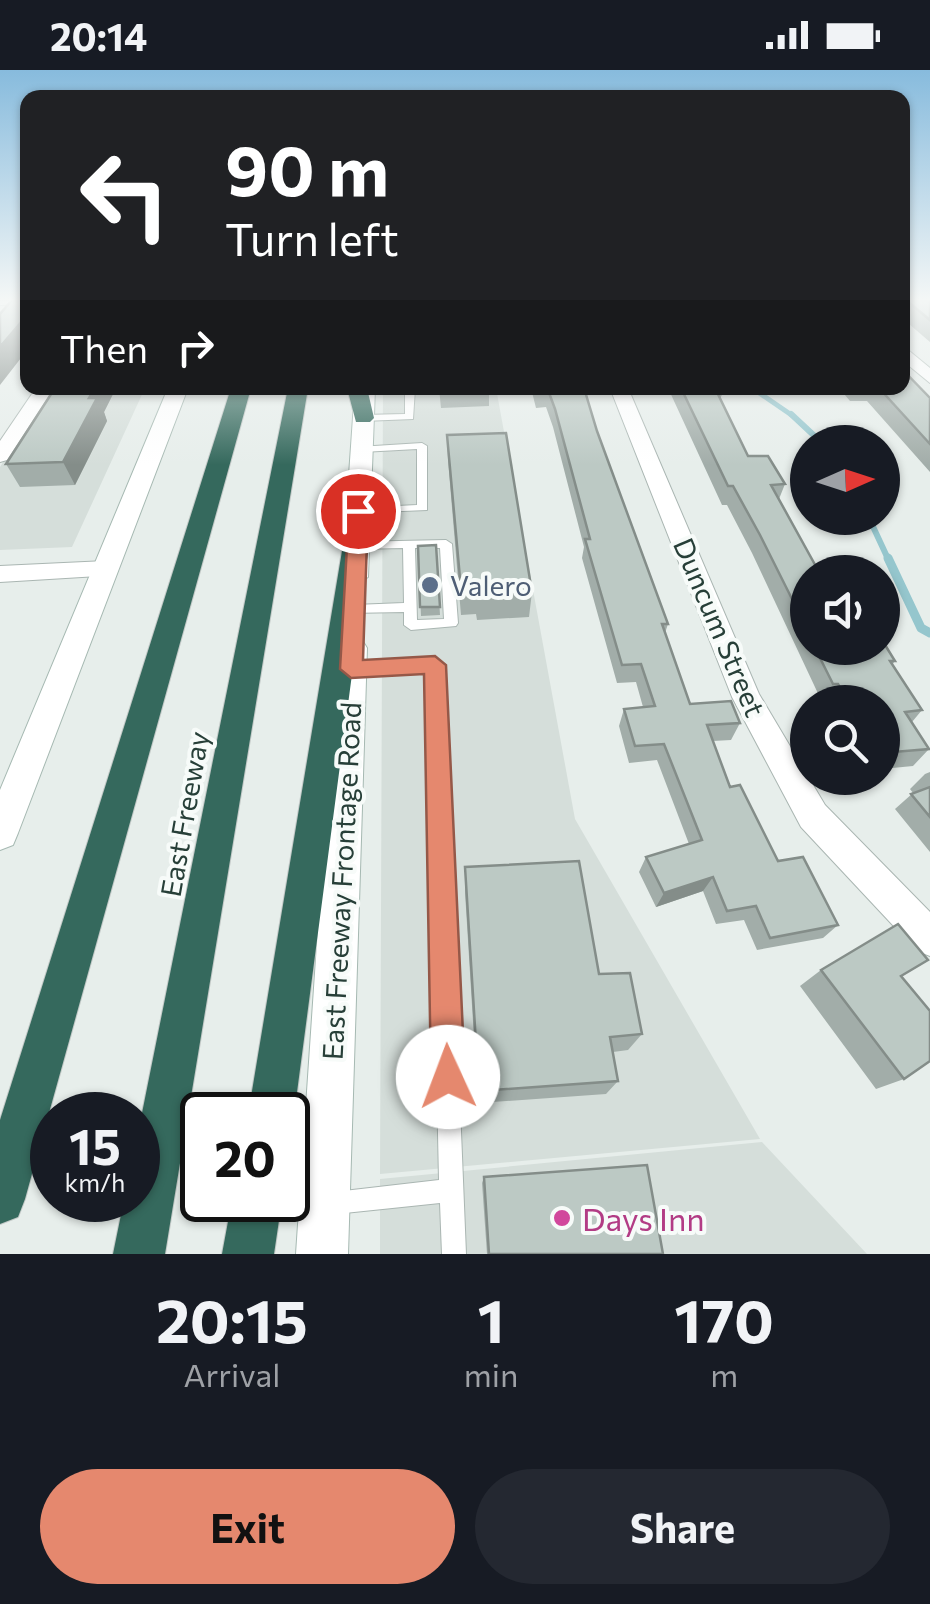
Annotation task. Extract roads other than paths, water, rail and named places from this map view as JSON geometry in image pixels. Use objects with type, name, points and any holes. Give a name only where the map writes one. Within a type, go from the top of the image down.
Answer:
[{"type":"highway","name":"East Freeway","points":[[0,1199],[238,395]]},
{"type":"highway","name":"East Freeway","points":[[138,1254],[297,395]]},
{"type":"highway","points":[[358,395],[363,418]]},
{"type":"highway","points":[[274,1092],[357,528]]},
{"type":"highway","points":[[248,1254],[253,1222]]},
{"type":"main road","points":[[0,833],[175,395]]},
{"type":"main road","name":"East Freeway Frontage Road","points":[[322,1254],[365,395]]},
{"type":"street","points":[[915,355],[930,378]]},
{"type":"street","points":[[0,456],[40,395]]},
{"type":"street","name":"Duncum Street","points":[[622,395],[746,698],[813,816],[930,938]]},
{"type":"street","points":[[0,574],[106,569]]},
{"type":"lane","points":[[363,418],[410,417],[410,395]]},
{"type":"lane","points":[[357,528],[423,508],[422,446],[362,448]]},
{"type":"lane","points":[[357,528],[410,546],[446,544],[451,623],[411,625],[410,546]]},
{"type":"lane","points":[[354,610],[411,608]]},
{"type":"lane","points":[[351,669],[435,665],[454,1254]]},
{"type":"lane","points":[[324,1204],[452,1190]]},
{"type":"waterway","points":[[762,395],[793,416]]},
{"type":"waterway","points":[[791,414],[803,425]]},
{"type":"waterway","points":[[877,535],[886,555]]},
{"type":"waterway","points":[[900,583],[921,628],[930,633]]},
{"type":"place","name":"Valero","points":[[430,585]]},
{"type":"place","name":"Days Inn","points":[[562,1218]]}]
